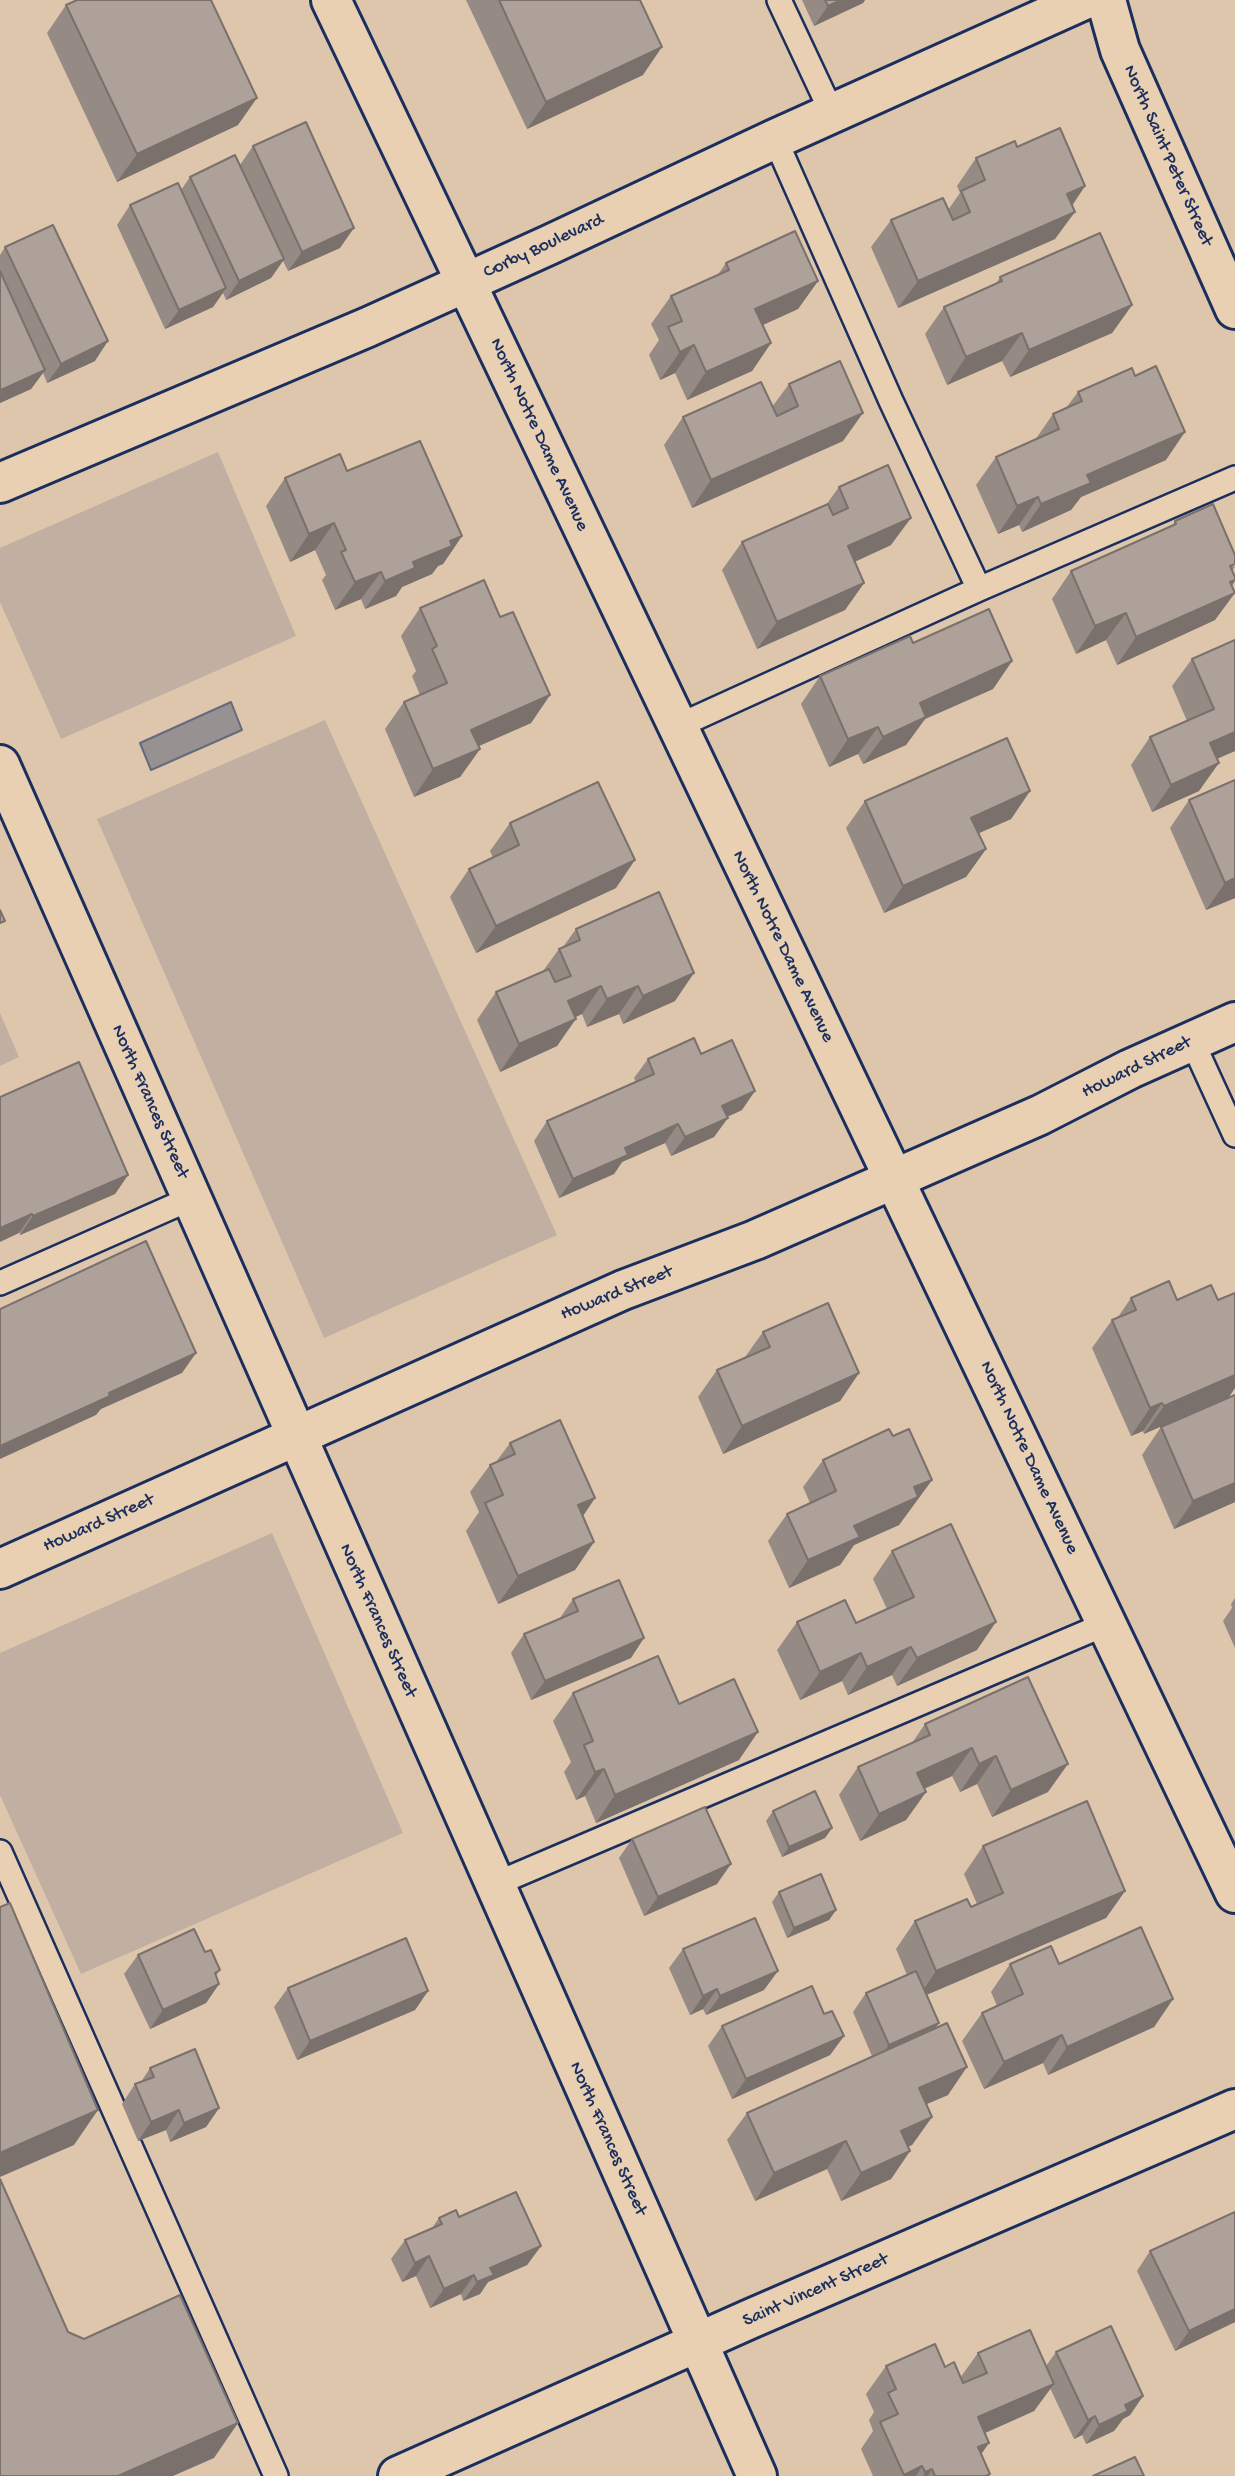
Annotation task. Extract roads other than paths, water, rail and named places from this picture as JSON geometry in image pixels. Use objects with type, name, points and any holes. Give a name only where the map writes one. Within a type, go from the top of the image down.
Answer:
[{"type":"street","name":"North Notre Dame Avenue","points":[[331,0],[1235,1893]]},
{"type":"street","name":"Corby Boulevard","points":[[0,483],[466,283],[775,139],[1084,0]]},
{"type":"street","name":"North Saint Peter Street","points":[[1106,0],[1121,50],[1235,309]]},
{"type":"street","name":"North Frances Street","points":[[0,765],[493,1885],[757,2476]]},
{"type":"street","name":"Howard Street","points":[[0,1569],[623,1290],[755,1240],[1040,1115],[1130,1069],[1235,1022]]},
{"type":"street","name":"Saint Vincent Street","points":[[398,2476],[1235,2109]]},
{"type":"lane","points":[[779,0],[832,113]]},
{"type":"lane","points":[[775,139],[891,401],[979,589]]},
{"type":"lane","points":[[676,727],[979,589],[1235,478]]},
{"type":"lane","points":[[1192,1041],[1235,1135]]},
{"type":"lane","points":[[0,1283],[192,1198]]},
{"type":"lane","points":[[493,1885],[1106,1624]]},
{"type":"lane","points":[[0,1852],[276,2476]]}]
